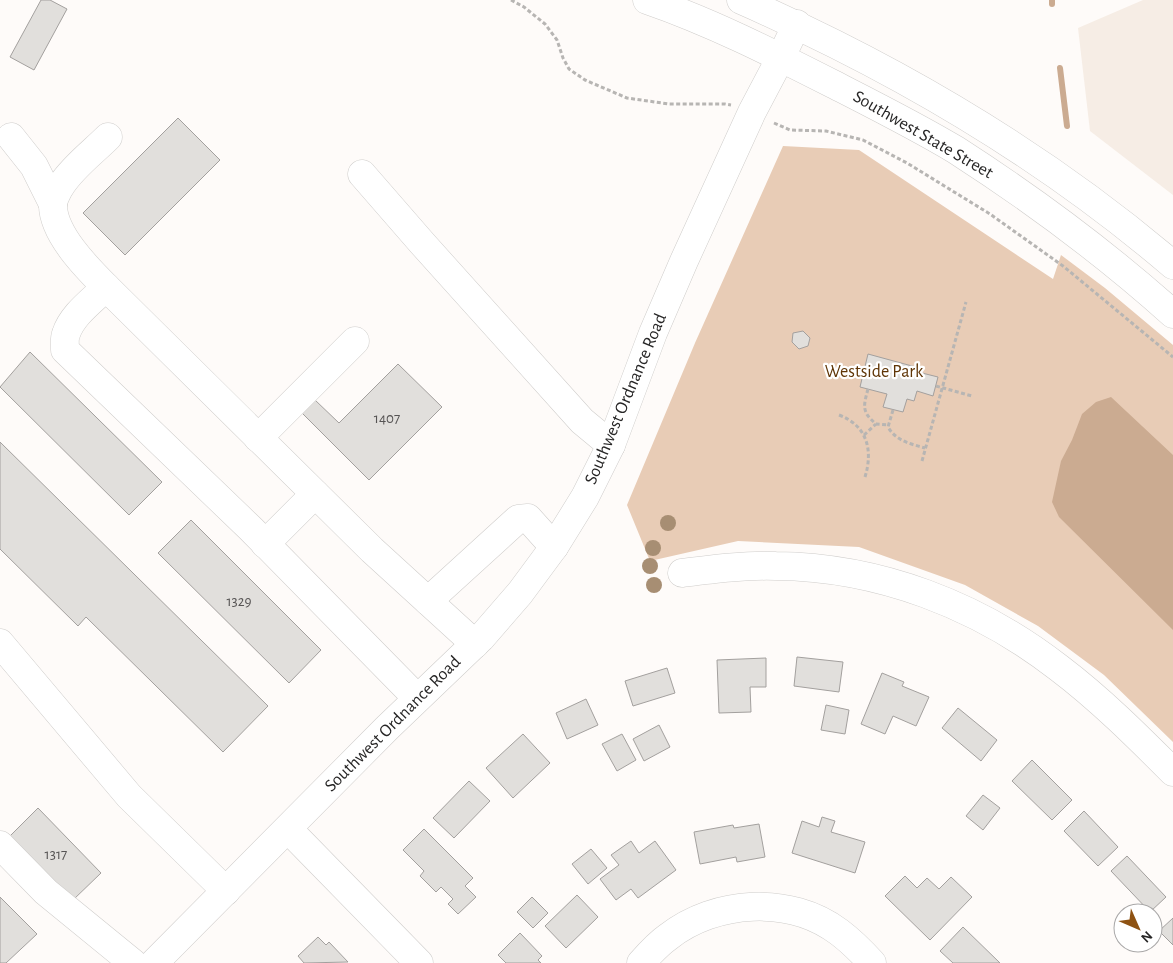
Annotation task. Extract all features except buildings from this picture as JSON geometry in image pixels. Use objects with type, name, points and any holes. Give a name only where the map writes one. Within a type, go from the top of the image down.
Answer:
[{"type":"street","name":"Southwest State Street","points":[[647,0],[781,57],[954,149],[1062,223],[1173,314]]},
{"type":"street","name":"Southwest State Street","points":[[742,0],[797,24],[918,88],[988,130],[1050,170],[1124,225],[1173,265]]},
{"type":"street","name":"Southwest Ordnance Road","points":[[154,963],[417,698],[475,644],[520,594],[554,548],[585,497],[611,445],[657,324],[752,112],[797,24]]},
{"type":"street","points":[[11,137],[34,166],[53,204],[56,220],[65,239],[85,266],[372,550],[475,644]]},
{"type":"street","points":[[53,204],[62,184],[108,137]]},
{"type":"street","points":[[362,174],[582,421],[611,445]]},
{"type":"street","points":[[106,287],[77,315],[66,335],[65,350],[265,544],[417,698]]},
{"type":"street","points":[[258,438],[355,341]]},
{"type":"street","points":[[265,544],[315,494]]},
{"type":"street","points":[[428,601],[518,519],[528,518],[554,548]]},
{"type":"street","points":[[682,573],[739,566],[820,569],[858,574],[893,582],[945,600],[984,619],[1058,667],[1129,728],[1173,772]]},
{"type":"street","points":[[0,643],[129,796],[226,891]]},
{"type":"street","points":[[288,828],[419,963]]},
{"type":"street","points":[[0,845],[46,892],[133,963]]},
{"type":"street","points":[[644,960],[668,936],[694,920],[722,910],[752,906],[782,909],[812,917],[838,931],[872,963]]},
{"type":"path","points":[[511,0],[524,7],[544,24],[557,40],[563,58],[570,69],[585,80],[627,98],[670,104],[725,104],[752,112],[790,130],[826,131],[863,140],[907,163],[990,214],[1063,266],[1173,357]]},
{"type":"path","points":[[922,461],[966,302]]},
{"type":"path","points":[[936,386],[972,396]]},
{"type":"path","points":[[868,389],[864,408],[876,424]]},
{"type":"path","points":[[893,410],[888,425],[890,430],[896,437],[925,448]]},
{"type":"path","points":[[839,416],[850,421],[864,435],[867,442],[870,456],[865,477]]},
{"type":"path","points":[[864,435],[876,424],[888,425]]},
{"type":"shaded area","points":[[1143,0],[1173,0],[1173,195],[1090,131],[1078,28]]},
{"type":"shaded area","points":[[1111,397],[1173,455],[1173,630],[1059,517],[1052,502],[1061,461],[1082,414],[1096,402]]},
{"type":"green space","name":"Westside Park","points":[[783,146],[859,150],[1053,279],[1061,255],[1105,288],[1173,345],[1173,742],[1104,675],[1038,626],[965,585],[859,547],[738,541],[650,561],[627,505],[695,343]]},
{"type":"waterway","points":[[1060,68],[1067,126]]}]
